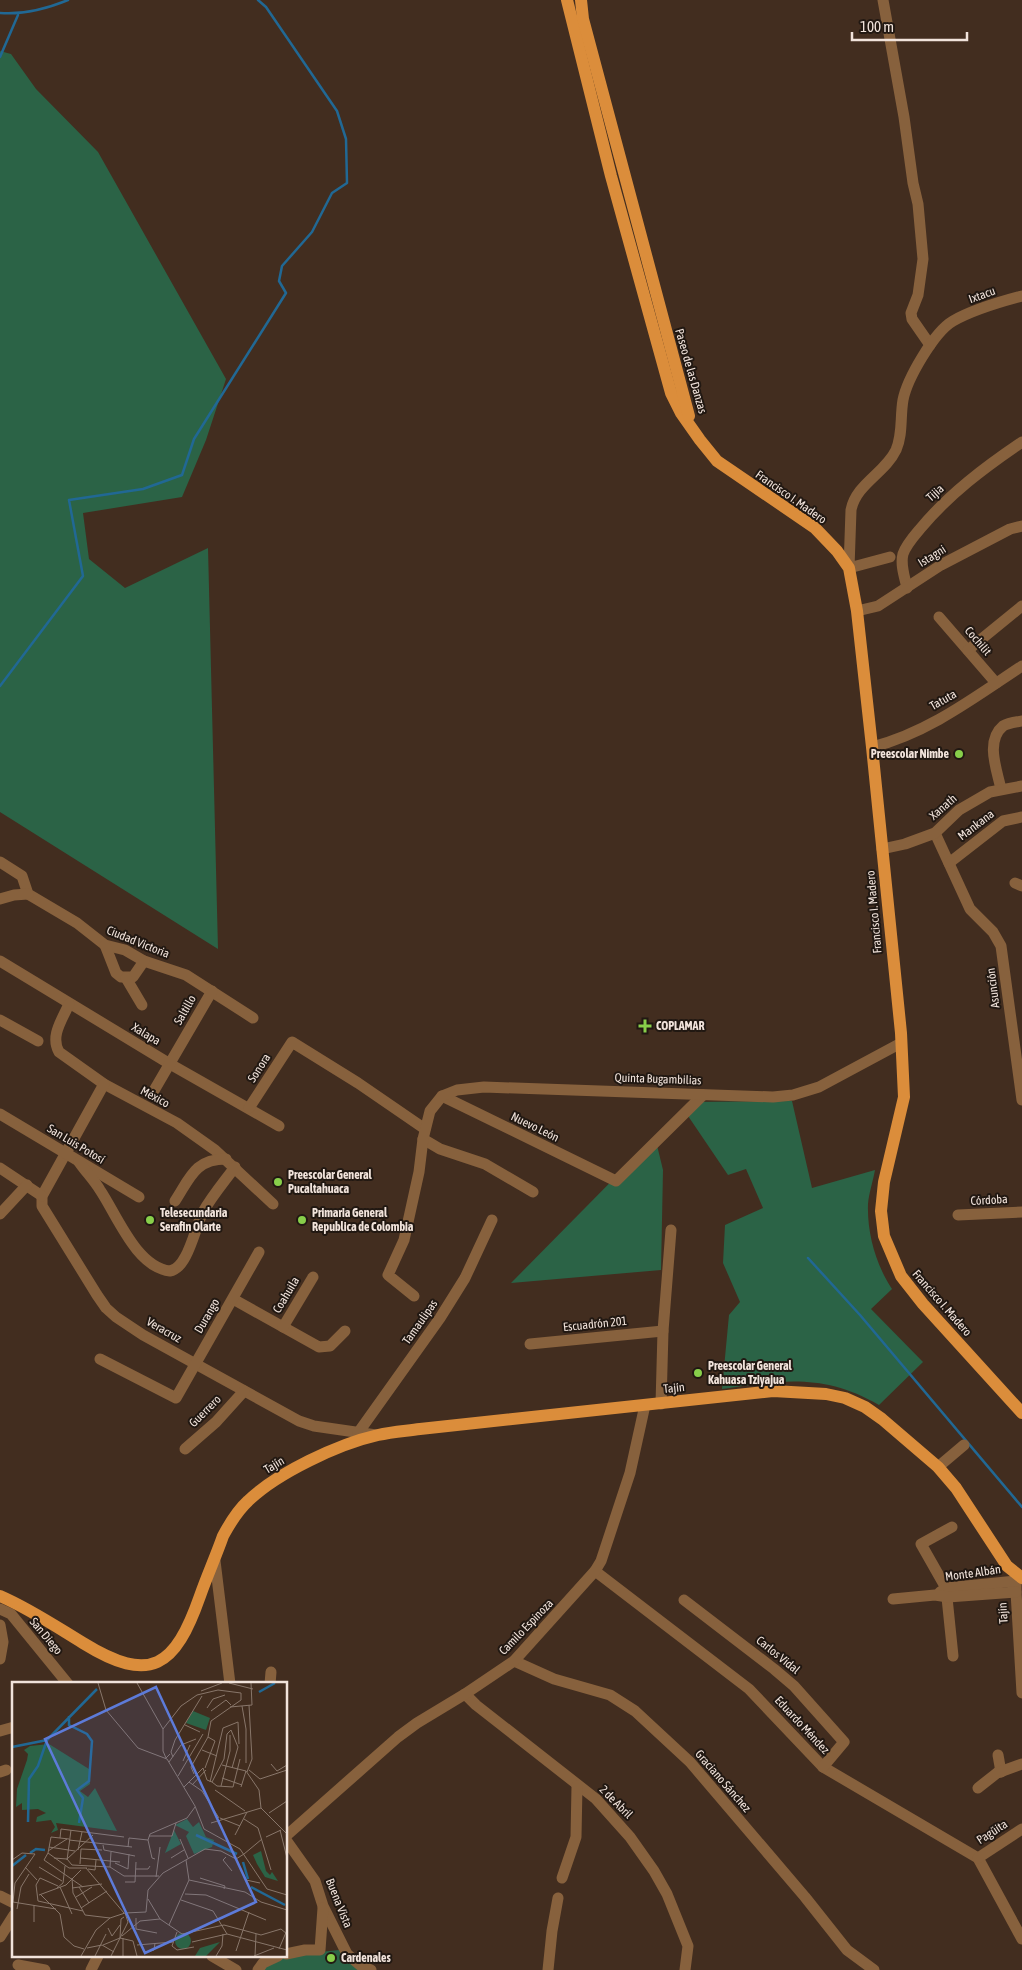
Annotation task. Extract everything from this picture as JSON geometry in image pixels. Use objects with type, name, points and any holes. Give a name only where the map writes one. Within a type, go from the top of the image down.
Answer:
[{"type":"main road","name":"Paseo de las Danzas","points":[[568,0],[618,174]]},
{"type":"main road","name":"Paseo de las Danzas","points":[[581,0],[618,174],[671,393],[681,413],[694,430]]},
{"type":"main road","name":"Francisco I. Madero","points":[[694,430],[708,451],[727,469],[815,528],[837,551],[849,568],[857,611],[872,747],[901,1043],[904,1097],[884,1182],[881,1211],[884,1236],[901,1276],[923,1304],[1022,1413]]},
{"type":"main road","name":"Tajín","points":[[0,1596],[40,1615],[84,1644],[118,1662],[132,1665],[152,1664],[170,1655],[182,1640],[193,1619],[223,1536],[232,1520],[247,1501],[271,1482],[333,1450],[378,1435],[773,1392],[826,1394],[844,1398],[865,1407],[882,1418],[938,1467],[956,1488],[1006,1566],[1019,1582]]},
{"type":"street","points":[[883,0],[918,204],[923,259],[918,296],[912,312],[912,319],[930,345],[919,362],[903,400],[900,437],[896,449],[890,459],[859,492],[853,502],[849,568],[890,557]]},
{"type":"street","name":"Ixtacu","points":[[930,345],[952,321],[1022,296]]},
{"type":"street","name":"Tijia","points":[[907,588],[902,565],[903,554],[911,540],[934,512],[974,476],[1022,442]]},
{"type":"street","name":"Istagni","points":[[857,611],[878,606],[941,565],[1010,529],[1022,526]]},
{"type":"street","points":[[968,650],[1022,606]]},
{"type":"street","name":"Cochilit","points":[[939,617],[996,683]]},
{"type":"street","name":"Tatuta","points":[[872,747],[930,724],[957,710],[1022,666]]},
{"type":"street","points":[[1001,789],[993,744],[997,733],[1004,725],[1022,721]]},
{"type":"street","name":"Xanath","points":[[882,849],[905,844],[935,833],[959,810],[974,800],[1001,789],[1022,786]]},
{"type":"street","name":"Mankana","points":[[949,863],[1003,821],[1022,818]]},
{"type":"street","name":"Asunción","points":[[935,833],[970,909],[992,932],[1001,946],[1022,1100]]},
{"type":"street","points":[[0,862],[22,876],[28,894],[0,899]]},
{"type":"street","name":"Ciudad Victoria","points":[[28,894],[77,923],[105,946],[126,950],[144,961],[186,975],[253,1018]]},
{"type":"street","points":[[105,946],[116,973],[121,977],[132,977],[144,961]]},
{"type":"street","name":"Xalapa","points":[[0,961],[170,1064],[279,1126]]},
{"type":"street","points":[[126,978],[142,1005]]},
{"type":"street","name":"Saltillo","points":[[152,1094],[212,991]]},
{"type":"street","name":"México","points":[[69,1004],[54,1037],[55,1045],[59,1052],[104,1084],[177,1124],[231,1163],[273,1204]]},
{"type":"street","points":[[0,1020],[38,1042]]},
{"type":"street","name":"Sonora","points":[[249,1108],[292,1042],[358,1083],[424,1134]]},
{"type":"street","name":"Quinta Bugambilias","points":[[442,1096],[456,1090],[484,1087],[773,1097],[793,1095],[819,1087],[901,1043]]},
{"type":"street","points":[[0,1168],[42,1196],[104,1084]]},
{"type":"street","name":"Nuevo León","points":[[442,1096],[616,1181],[702,1094]]},
{"type":"street","points":[[414,1296],[388,1275],[404,1240],[430,1111],[442,1096]]},
{"type":"street","name":"San Luis Potosí","points":[[0,1114],[139,1197]]},
{"type":"street","points":[[424,1134],[440,1148],[485,1164],[533,1192]]},
{"type":"street","points":[[79,1162],[100,1189],[118,1223],[142,1256],[153,1265],[170,1271],[178,1268],[187,1252],[203,1213],[231,1163],[210,1160],[202,1164],[195,1171],[175,1201]]},
{"type":"street","points":[[0,1214],[27,1185]]},
{"type":"street","name":"Veracruz","points":[[42,1196],[42,1206],[106,1308],[144,1335],[299,1421],[314,1426],[378,1435]]},
{"type":"street","name":"Córdoba","points":[[958,1215],[1022,1212]]},
{"type":"street","name":"Tamaulipas","points":[[358,1433],[440,1318],[466,1278],[492,1220]]},
{"type":"street","points":[[662,1404],[664,1331],[671,1230]]},
{"type":"street","name":"Durango","points":[[100,1359],[176,1398],[259,1252]]},
{"type":"street","name":"Coahuila","points":[[283,1327],[313,1277]]},
{"type":"street","points":[[233,1299],[318,1347],[330,1346],[345,1331]]},
{"type":"street","name":"Escuadrón 201","points":[[530,1344],[664,1331]]},
{"type":"street","name":"Guerrero","points":[[185,1449],[216,1422],[244,1391]]},
{"type":"street","name":"Camilo Espinoza","points":[[288,1836],[398,1737],[514,1661],[595,1571],[601,1561],[630,1473],[645,1405]]},
{"type":"street","points":[[938,1467],[964,1445]]},
{"type":"street","points":[[952,1527],[921,1544],[947,1593],[953,1656]]},
{"type":"street","points":[[215,1562],[230,1682]]},
{"type":"street","name":"Eduardo Méndez","points":[[595,1571],[749,1689],[823,1767],[978,1858]]},
{"type":"street","name":"Monte Albán","points":[[893,1599],[980,1590],[1019,1582]]},
{"type":"street","name":"Tajín","points":[[1019,1582],[1022,1693]]},
{"type":"street","name":"Carlos Vidal","points":[[684,1600],[794,1686],[844,1742],[823,1767]]},
{"type":"street","name":"San Diego","points":[[0,1610],[11,1614],[58,1679]]},
{"type":"street","points":[[0,1625],[3,1642],[0,1659]]},
{"type":"street","name":"Graciano Sánchez","points":[[514,1661],[554,1678],[610,1695],[635,1711],[690,1762],[805,1897],[847,1950],[874,1970]]},
{"type":"street","name":"2 de Abril","points":[[466,1694],[476,1705],[596,1799],[630,1837],[654,1871],[667,1894],[688,1946],[685,1970]]},
{"type":"street","points":[[998,1754],[1001,1772]]},
{"type":"street","points":[[978,1788],[1001,1772],[1022,1764]]},
{"type":"street","points":[[562,1878],[576,1837],[577,1786]]},
{"type":"street","name":"Pagüita","points":[[978,1858],[1022,1828]]},
{"type":"street","name":"Buena Vista","points":[[288,1841],[315,1881],[323,1906],[347,1954],[360,1965],[371,1970]]},
{"type":"street","points":[[978,1858],[1022,1939]]},
{"type":"street","points":[[0,1896],[12,1902]]},
{"type":"street","points":[[548,1970],[558,1898]]},
{"type":"street","points":[[288,1954],[305,1950],[320,1950],[323,1906]]},
{"type":"street","points":[[0,1937],[12,1918]]},
{"type":"street","points":[[91,1970],[97,1958]]},
{"type":"street","points":[[215,1958],[236,1970]]},
{"type":"street","points":[[258,1970],[263,1963],[274,1958]]},
{"type":"street","points":[[19,1964],[45,1970]]},
{"type":"green space","points":[[0,51],[11,54],[36,89],[98,152],[226,379],[206,440],[182,497],[83,513],[89,559],[125,588],[208,548],[218,949],[0,812]]},
{"type":"green space","points":[[792,1101],[812,1188],[875,1170],[868,1204],[869,1226],[881,1270],[892,1289],[871,1309],[923,1362],[879,1405],[840,1388],[802,1382],[764,1383],[722,1389],[729,1315],[740,1302],[723,1263],[725,1225],[763,1208],[746,1169],[728,1175],[684,1110],[693,1102]]},
{"type":"green space","points":[[655,1137],[663,1170],[661,1270],[511,1283]]},
{"type":"green space","points":[[339,1950],[364,1970],[260,1970],[279,1958],[288,1958],[288,1955]]},
{"type":"waterway","points":[[0,13],[35,11],[68,0]]},
{"type":"waterway","points":[[0,686],[83,576],[69,500],[143,489],[182,475],[194,439],[286,293],[279,281],[282,266],[312,232],[332,193],[347,183],[346,139],[337,111],[266,7],[258,0]]},
{"type":"waterway","points":[[0,57],[18,15]]},
{"type":"waterway","points":[[808,1258],[860,1315],[1022,1507]]},
{"type":"place","name":"Preescolar Nimbe","points":[[959,754]]},
{"type":"place","name":"COPLAMAR","points":[[645,1026]]},
{"type":"place","name":"Preescolar General Pucaltahuaca","points":[[278,1182]]},
{"type":"place","name":"Telesecundaria Serafin Olarte","points":[[150,1220]]},
{"type":"place","name":"Primaria General Republica de Colombia","points":[[302,1220]]},
{"type":"place","name":"Preescolar General Kahuasa Tziyajua","points":[[698,1373]]},
{"type":"place","name":"Cardenales","points":[[331,1958]]}]
